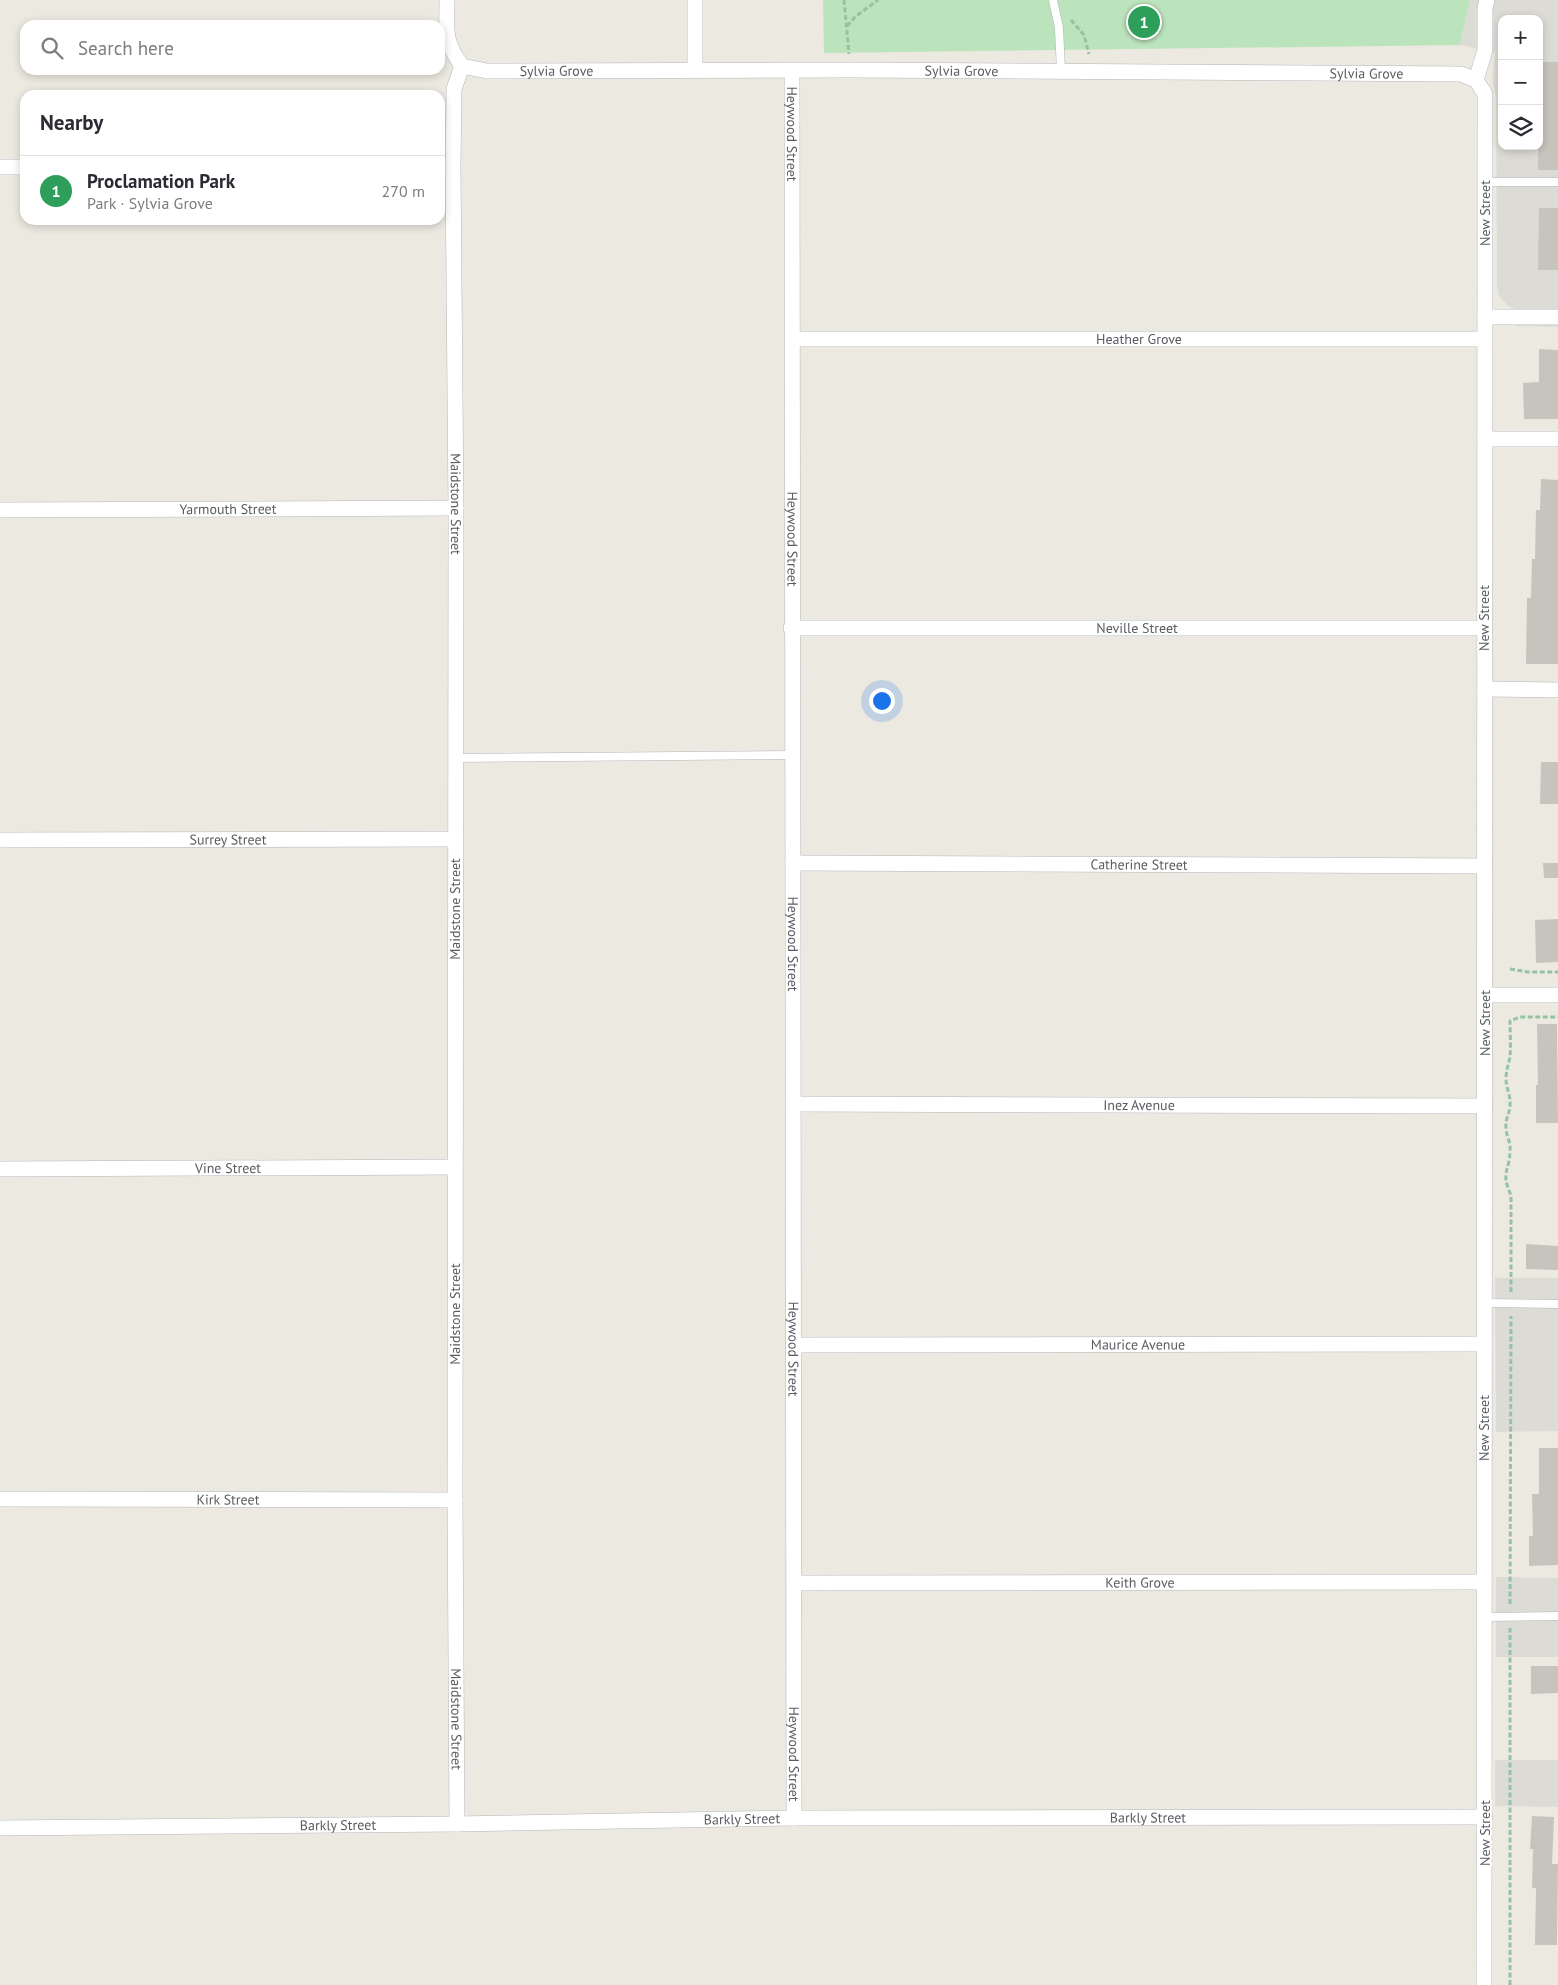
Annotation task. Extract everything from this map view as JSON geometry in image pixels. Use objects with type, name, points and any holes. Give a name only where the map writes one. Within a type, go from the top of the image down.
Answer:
[{"type":"street","points":[[447,0],[447,40],[462,66]]},
{"type":"street","points":[[695,0],[695,70]]},
{"type":"street","points":[[1476,80],[1485,50],[1485,8],[1487,0]]},
{"type":"street","name":"Sylvia Grove","points":[[462,66],[487,71],[850,70],[1461,74],[1476,80]]},
{"type":"street","name":"Maidstone Street","points":[[457,1824],[455,1500],[456,508],[446,166],[454,89],[462,66]]},
{"type":"street","name":"Heywood Street","points":[[792,70],[791,628],[795,1583],[794,1818]]},
{"type":"street","name":"New Street","points":[[1476,80],[1485,94],[1484,1985]]},
{"type":"street","points":[[0,167],[20,167]]},
{"type":"street","points":[[1485,317],[1558,317]]},
{"type":"street","name":"Heather Grove","points":[[793,339],[1485,339]]},
{"type":"street","points":[[1485,439],[1558,439]]},
{"type":"street","name":"Yarmouth Street","points":[[0,510],[456,508]]},
{"type":"street","name":"Neville Street","points":[[791,628],[1484,628]]},
{"type":"street","points":[[1485,689],[1558,690]]},
{"type":"street","name":"Surrey Street","points":[[0,840],[455,839]]},
{"type":"street","name":"Catherine Street","points":[[793,862],[1485,866]]},
{"type":"street","points":[[1485,995],[1558,995]]},
{"type":"street","name":"Inez Avenue","points":[[793,1104],[1485,1106]]},
{"type":"street","name":"Vine Street","points":[[0,1169],[455,1167]]},
{"type":"street","name":"Maurice Avenue","points":[[793,1345],[1484,1344]]},
{"type":"street","name":"Kirk Street","points":[[0,1500],[455,1500]]},
{"type":"street","name":"Keith Grove","points":[[795,1583],[1484,1582]]},
{"type":"street","name":"Barkly Street","points":[[0,1828],[457,1824],[794,1818],[1485,1817]]},
{"type":"lane","points":[[1053,0],[1059,28],[1061,71]]},
{"type":"lane","points":[[1485,182],[1558,182]]},
{"type":"lane","points":[[455,758],[792,755]]},
{"type":"lane","points":[[1485,1303],[1558,1304]]},
{"type":"lane","points":[[1484,1617],[1558,1616]]},
{"type":"path","points":[[844,0],[850,70]]},
{"type":"path","points":[[846,27],[878,0]]},
{"type":"path","points":[[1068,14],[1084,35],[1089,54]]},
{"type":"path","points":[[1510,969],[1528,972],[1558,972]]},
{"type":"path","points":[[1510,1985],[1511,1195],[1506,1184],[1506,1168],[1510,1153],[1510,1142],[1506,1129],[1506,1118],[1510,1108],[1510,1093],[1506,1082],[1507,1066],[1510,1058],[1510,1021],[1520,1017],[1558,1017]]},
{"type":"shaded area","points":[[1470,0],[1558,0],[1558,327],[1515,326],[1515,309],[1508,306],[1499,296],[1497,284],[1496,96],[1493,83],[1495,52],[1460,45]]},
{"type":"shaded area","points":[[1495,1278],[1558,1278],[1558,1431],[1496,1432]]},
{"type":"shaded area","points":[[1496,1577],[1558,1578],[1558,1657],[1496,1657]]},
{"type":"shaded area","points":[[1495,1760],[1558,1760],[1558,1807],[1495,1806]]},
{"type":"green space","points":[[823,0],[1470,0],[1460,45],[824,53]]},
{"type":"building","points":[[1543,62],[1558,62],[1558,170],[1538,170],[1538,150],[1543,150]]},
{"type":"building","points":[[1539,208],[1558,208],[1558,270],[1538,270]]},
{"type":"building","points":[[1539,349],[1558,350],[1558,419],[1524,419],[1523,383],[1539,382]]},
{"type":"building","points":[[1541,479],[1558,480],[1558,664],[1526,664],[1527,598],[1531,598],[1532,559],[1535,559],[1536,510],[1540,510]]},
{"type":"building","points":[[1541,762],[1558,762],[1558,804],[1540,804]]},
{"type":"building","points":[[1543,863],[1558,863],[1558,878],[1544,878]]},
{"type":"building","points":[[1558,919],[1558,962],[1536,963],[1535,920]]},
{"type":"building","points":[[1537,1024],[1557,1024],[1558,1123],[1536,1123],[1536,1085],[1538,1085]]},
{"type":"building","points":[[1526,1244],[1558,1246],[1558,1270],[1526,1269]]},
{"type":"building","points":[[1539,1448],[1558,1448],[1558,1565],[1529,1566],[1529,1536],[1533,1536],[1532,1494],[1539,1494]]},
{"type":"building","points":[[1531,1666],[1558,1666],[1558,1693],[1531,1694]]},
{"type":"building","points":[[1532,1816],[1554,1817],[1552,1864],[1558,1864],[1557,1945],[1535,1945],[1536,1888],[1532,1888],[1533,1849],[1530,1849]]},
{"type":"place","name":"Proclamation Park","points":[[1144,22]]}]
